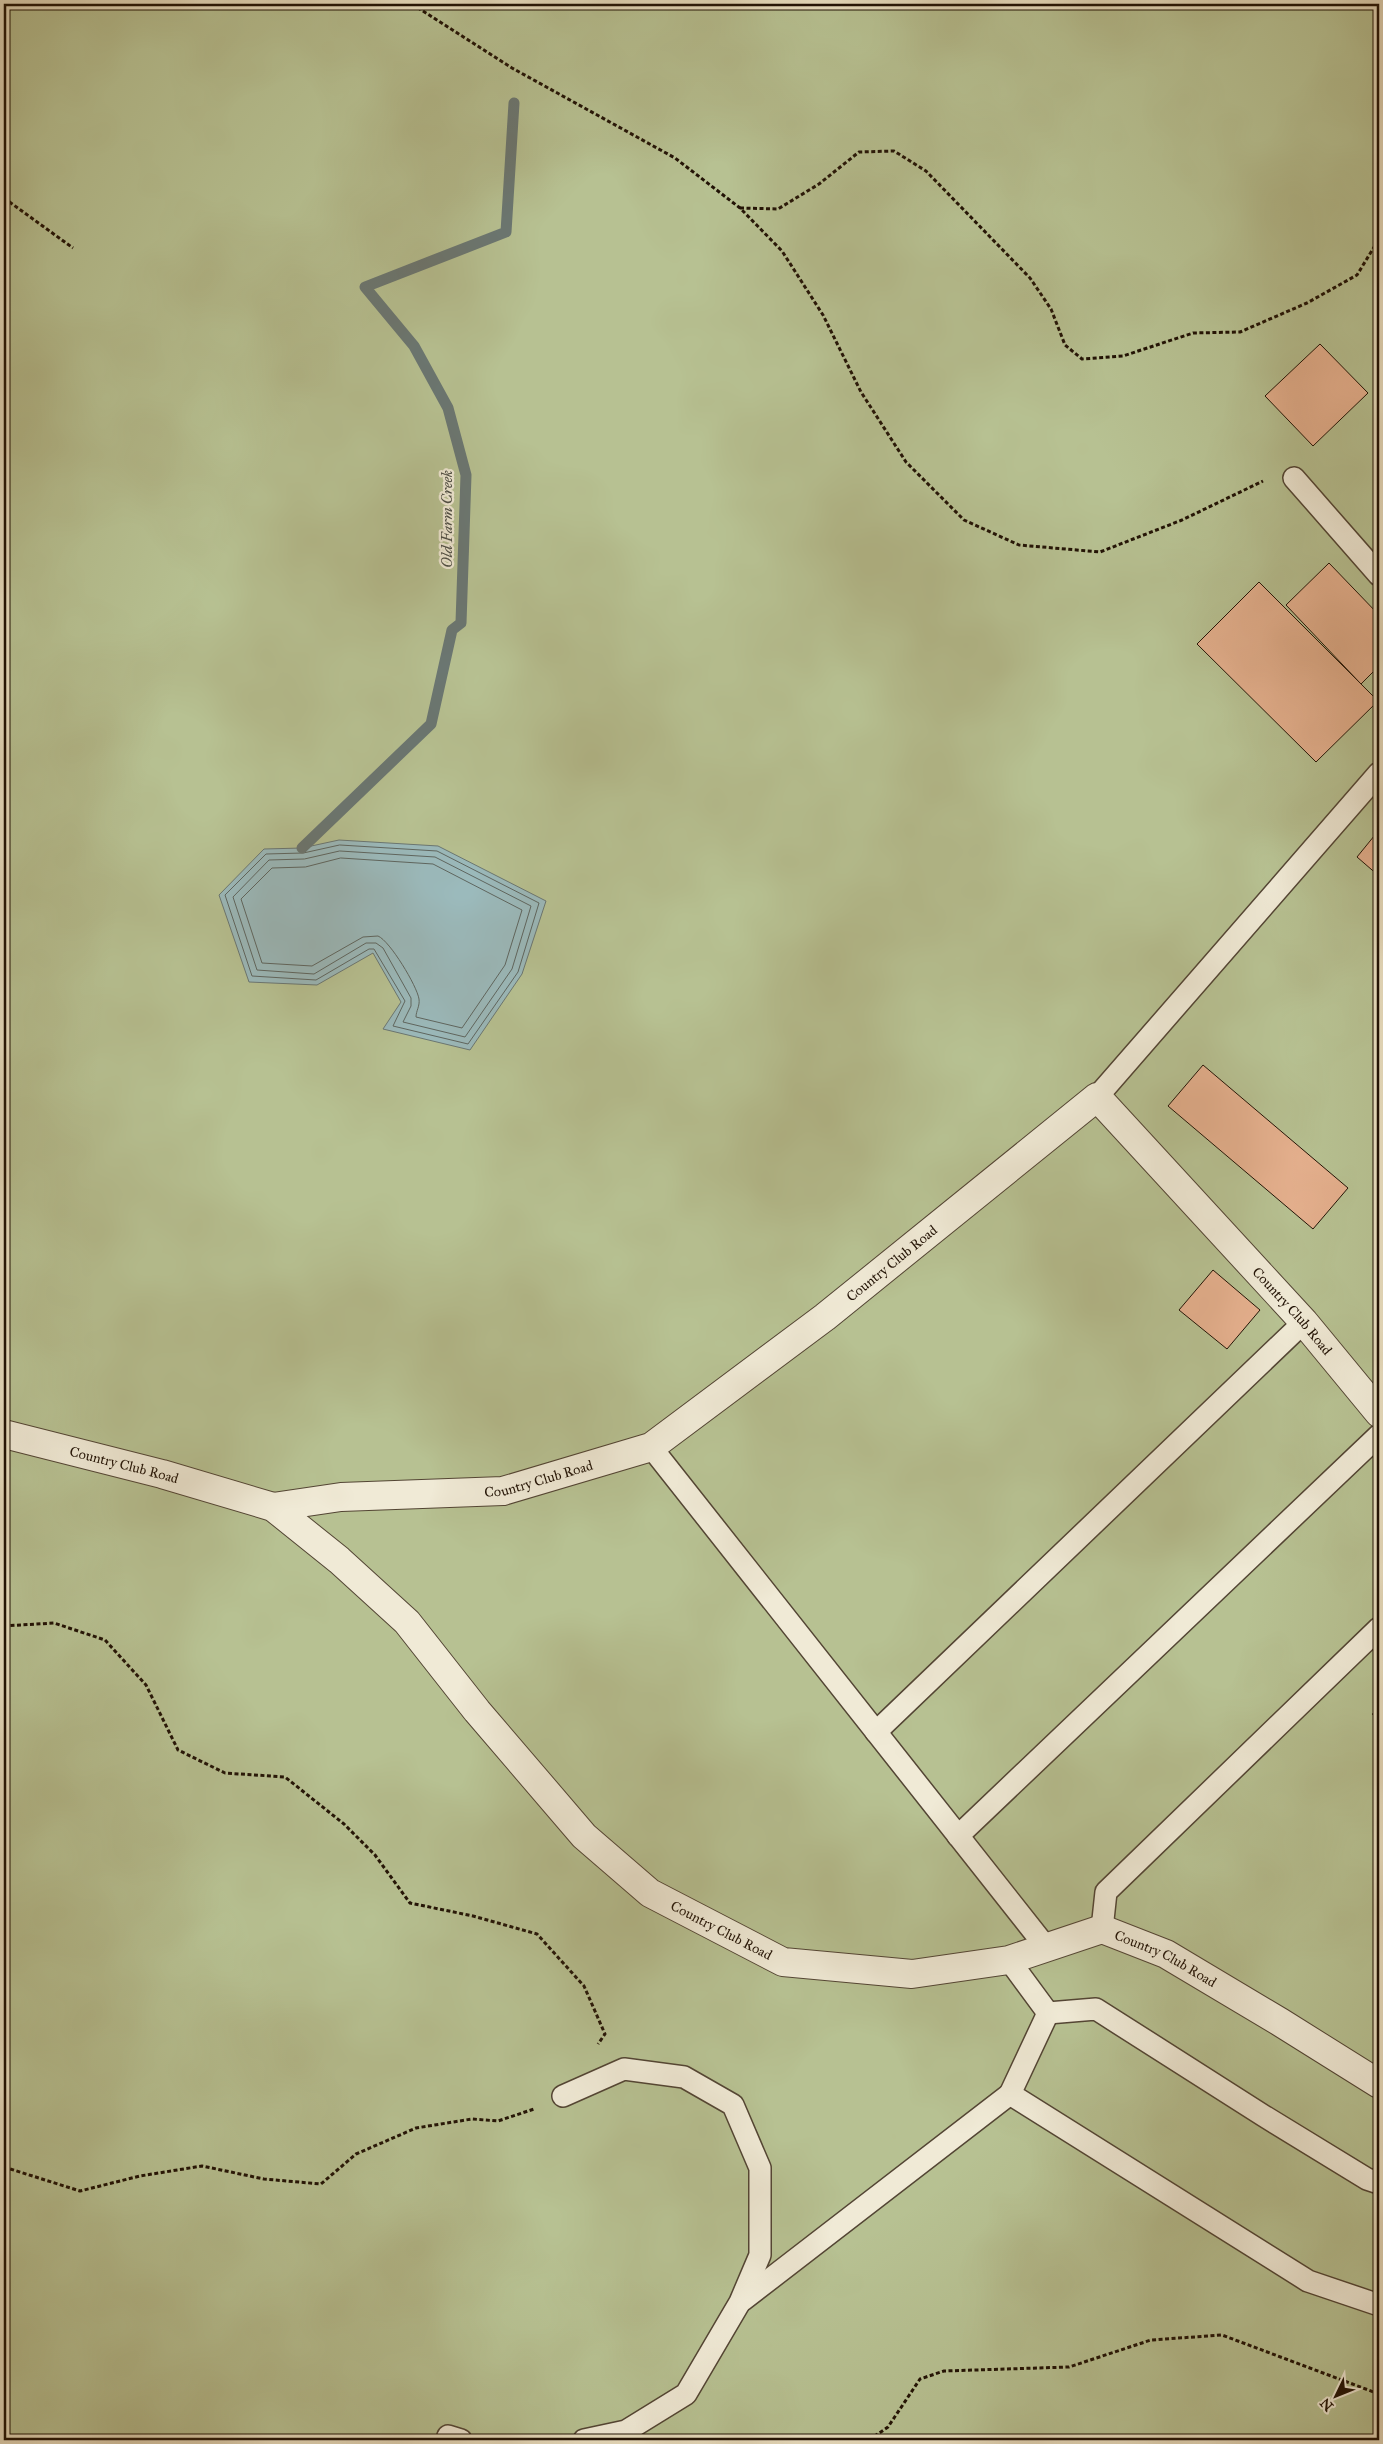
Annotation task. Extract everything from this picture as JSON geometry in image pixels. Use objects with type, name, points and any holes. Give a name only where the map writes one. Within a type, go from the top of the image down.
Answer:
[{"type":"street","name":"Country Club Road","points":[[273,1507],[341,1497],[503,1491],[651,1447],[825,1317],[1097,1097],[1304,1322],[1379,1413]]},
{"type":"street","name":"Country Club Road","points":[[4,1434],[162,1474],[273,1507],[339,1560],[406,1622],[477,1711],[584,1836],[650,1893],[783,1962],[912,1974],[1009,1960],[1102,1929],[1166,1954],[1379,2084]]},
{"type":"lane","points":[[1294,478],[1379,575]]},
{"type":"lane","points":[[1097,1097],[1379,773]]},
{"type":"lane","points":[[876,1732],[1304,1322]]},
{"type":"lane","points":[[958,1836],[1379,1435]]},
{"type":"lane","points":[[651,1447],[1046,1948]]},
{"type":"lane","points":[[1102,1929],[1106,1892],[1379,1628]]},
{"type":"lane","points":[[1009,1960],[1048,2013]]},
{"type":"lane","points":[[1048,2013],[1096,2009],[1264,2116],[1367,2179],[1379,2183]]},
{"type":"lane","points":[[740,2302],[1010,2094],[1048,2013]]},
{"type":"lane","points":[[563,2096],[624,2069],[684,2077],[732,2105],[760,2168],[760,2255],[740,2302],[686,2394],[626,2431],[584,2440]]},
{"type":"lane","points":[[1010,2094],[1308,2281],[1379,2304]]},
{"type":"path","points":[[412,4],[512,68],[675,158],[740,208],[782,251],[823,314],[861,392],[906,462],[964,520],[1019,545],[1100,552],[1182,520],[1258,481],[1294,478]]},
{"type":"path","points":[[740,208],[778,209],[820,184],[859,152],[894,152],[926,170],[1030,278],[1051,309],[1065,345],[1082,359],[1123,356],[1193,333],[1240,332],[1307,303],[1357,275],[1379,240]]},
{"type":"path","points":[[4,198],[73,248]]},
{"type":"path","points":[[4,1626],[54,1623],[105,1640],[146,1685],[178,1750],[225,1773],[286,1777],[357,1837],[375,1855],[410,1902],[472,1916],[537,1934],[584,1986],[605,2034],[595,2050]]},
{"type":"path","points":[[1373,1713],[1379,1720]]},
{"type":"path","points":[[4,2167],[80,2192],[140,2176],[202,2166],[264,2179],[321,2184],[356,2154],[416,2128],[472,2119],[498,2121],[528,2112],[563,2096]]},
{"type":"path","points":[[870,2440],[888,2427],[920,2379],[944,2371],[1069,2367],[1151,2340],[1222,2335],[1379,2394]]},
{"type":"green space","points":[[4,4],[1379,4],[1379,2440],[4,2440]]},
{"type":"water","points":[[339,840],[438,846],[546,901],[522,974],[470,1050],[383,1029],[401,1002],[373,953],[317,985],[249,982],[219,895],[264,849],[302,848]]},
{"type":"building","points":[[1320,344],[1368,393],[1313,446],[1265,396]]},
{"type":"building","points":[[1329,563],[1379,615],[1379,666],[1361,684],[1286,605]]},
{"type":"building","points":[[1259,582],[1378,701],[1316,762],[1197,644]]},
{"type":"building","points":[[1379,830],[1379,876],[1357,857]]},
{"type":"building","points":[[1203,1065],[1348,1188],[1313,1229],[1168,1106]]},
{"type":"building","points":[[1213,1270],[1260,1310],[1227,1349],[1179,1310]]},
{"type":"waterway","name":"Old Farm Creek","points":[[302,848],[431,724],[452,630],[461,623],[466,475],[448,408],[414,346],[365,287],[506,232],[514,103]]}]
